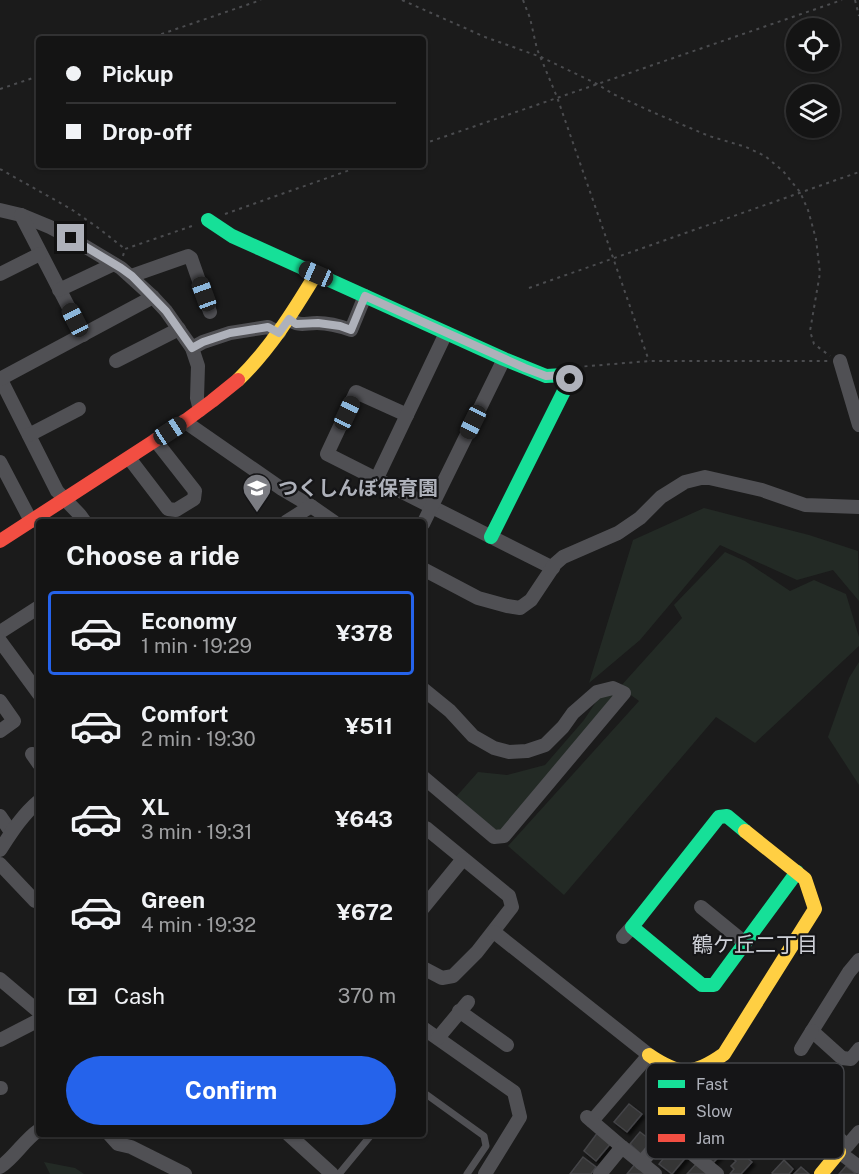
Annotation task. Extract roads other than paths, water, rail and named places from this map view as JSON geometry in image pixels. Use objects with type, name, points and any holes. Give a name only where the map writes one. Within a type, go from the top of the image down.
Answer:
[{"type":"street","points":[[8,214],[40,254],[83,335]]},
{"type":"street","points":[[8,214],[50,227],[122,269],[153,297],[166,311],[192,348],[198,366],[197,398],[200,410]]},
{"type":"street","points":[[208,220],[232,236],[504,359],[546,376],[564,375],[570,379],[491,537]]},
{"type":"street","points":[[0,274],[40,254]]},
{"type":"street","points":[[59,290],[122,269],[188,256],[191,258],[210,312]]},
{"type":"street","points":[[0,541],[129,458],[200,410],[225,390],[249,368],[279,333],[316,274]]},
{"type":"street","points":[[289,319],[296,324],[318,323],[351,330],[365,296]]},
{"type":"street","points":[[82,519],[57,491],[0,379],[153,297]]},
{"type":"street","points":[[192,348],[230,333],[268,327],[279,333]]},
{"type":"street","points":[[116,361],[179,329]]},
{"type":"street","points":[[377,478],[446,333]]},
{"type":"street","points":[[426,519],[504,359]]},
{"type":"street","points":[[840,361],[859,425]]},
{"type":"street","points":[[407,415],[356,392],[327,454],[553,568]]},
{"type":"street","points":[[29,435],[79,409]]},
{"type":"street","points":[[184,421],[330,519]]},
{"type":"street","points":[[129,458],[168,509],[176,510],[194,499],[195,491],[155,440]]},
{"type":"street","points":[[0,462],[31,521]]},
{"type":"street","points":[[426,571],[478,598],[520,608],[531,600],[563,557],[618,533],[640,518],[661,497],[685,482],[705,477],[762,490],[806,505],[859,507]]},
{"type":"street","points":[[291,519],[311,506]]},
{"type":"street","points":[[0,632],[36,609]]},
{"type":"street","points":[[0,640],[36,690]]},
{"type":"street","points":[[426,691],[450,711],[473,736],[494,748],[509,752],[526,751],[545,745],[573,713],[597,692],[613,688],[624,693],[504,836],[494,837],[426,780]]},
{"type":"street","points":[[0,701],[15,721],[0,731]]},
{"type":"street","points":[[0,850],[11,832],[36,803]]},
{"type":"street","points":[[0,816],[11,832]]},
{"type":"street","points":[[713,1063],[724,1054],[815,909],[806,879],[727,816],[719,817],[627,932],[702,984],[714,986],[797,872]]},
{"type":"street","points":[[426,828],[509,896],[512,907],[477,952],[453,976],[442,978],[426,970]]},
{"type":"street","points":[[426,904],[463,858]]},
{"type":"street","points":[[0,864],[36,902]]},
{"type":"street","points":[[701,907],[746,943]]},
{"type":"street","points":[[494,932],[660,1063]]},
{"type":"street","points":[[801,1049],[849,972],[859,960]]},
{"type":"street","points":[[0,979],[36,1009]]},
{"type":"street","points":[[438,1038],[463,1006],[507,1045]]},
{"type":"street","points":[[0,1040],[36,1022]]},
{"type":"street","points":[[426,1030],[514,1092],[520,1117],[485,1174]]},
{"type":"street","points":[[812,1031],[842,1058],[851,1059],[859,1049]]},
{"type":"street","points":[[649,1055],[589,1119],[655,1174]]},
{"type":"street","points":[[844,1148],[859,1132]]},
{"type":"street","points":[[0,1167],[9,1161],[36,1133]]},
{"type":"street","points":[[112,1137],[118,1144],[131,1147],[185,1174]]},
{"type":"street","points":[[291,1137],[332,1174]]},
{"type":"street","points":[[600,1174],[622,1147]]},
{"type":"street","points":[[844,1150],[859,1167]]},
{"type":"street","points":[[641,1163],[646,1157]]},
{"type":"street","points":[[699,1159],[717,1174]]},
{"type":"street","points":[[821,1174],[834,1159]]},
{"type":"lane","points":[[426,1094],[484,1136],[486,1146],[467,1174]]},
{"type":"lane","points":[[339,1174],[370,1137]]},
{"type":"place","name":"つくしんぼ保育園","points":[[257,514]]},
{"type":"district","name":"鶴ケ丘二丁目","points":[[755,945]]}]
